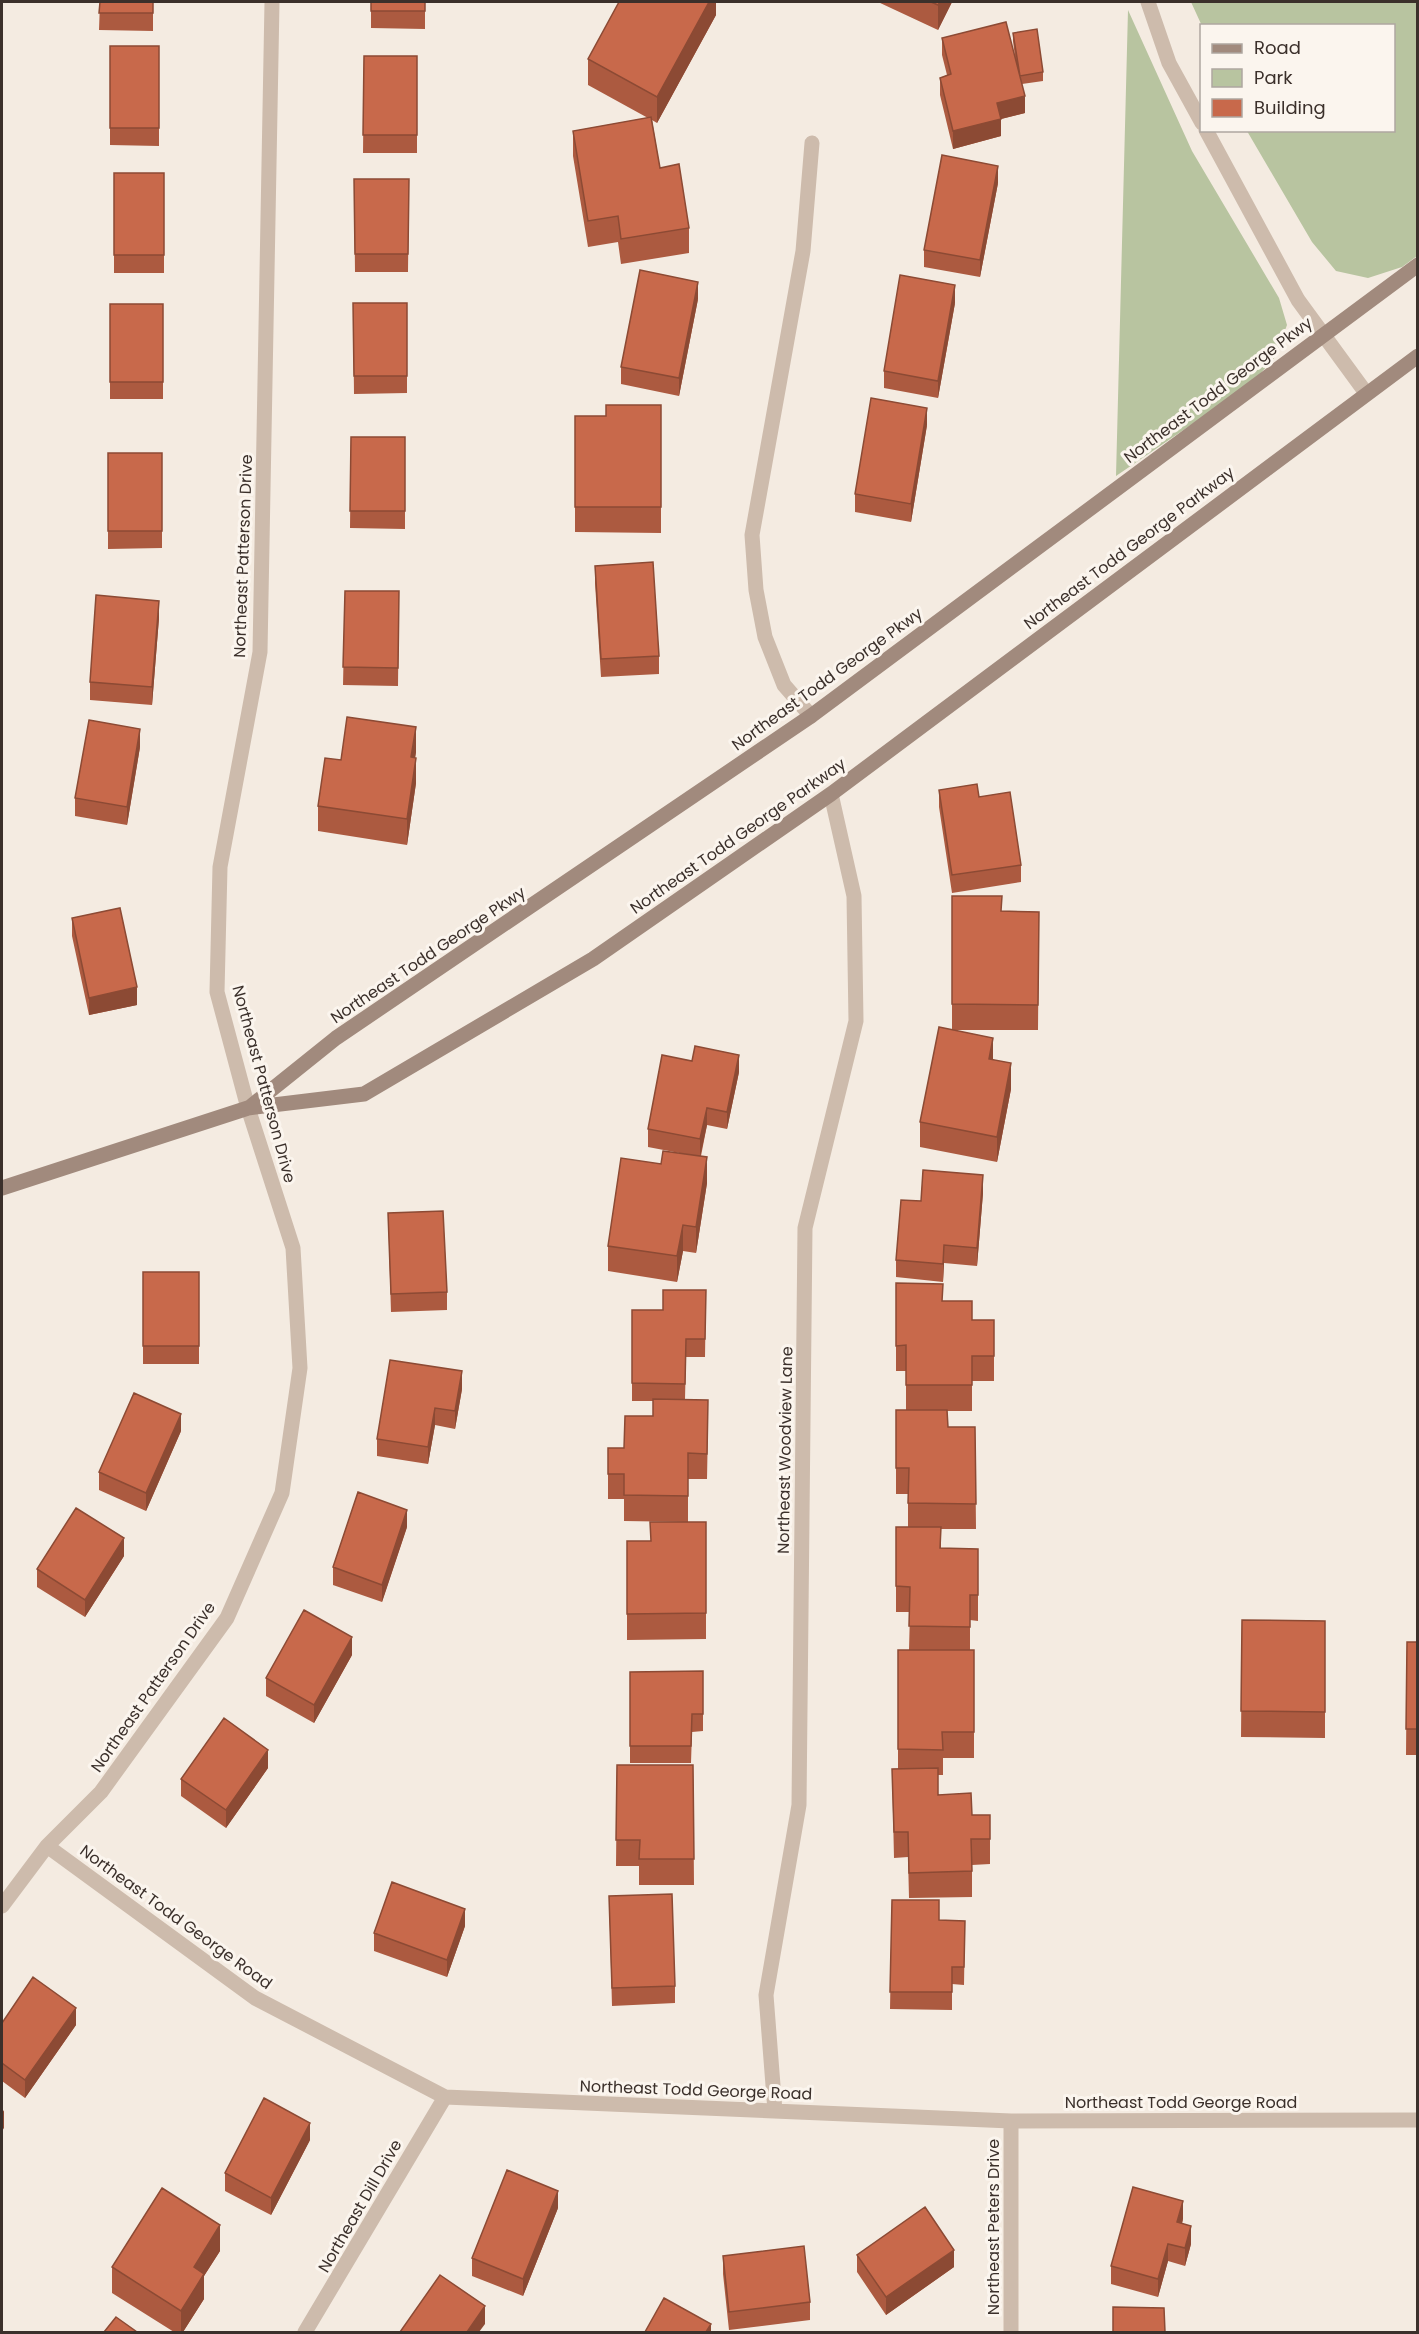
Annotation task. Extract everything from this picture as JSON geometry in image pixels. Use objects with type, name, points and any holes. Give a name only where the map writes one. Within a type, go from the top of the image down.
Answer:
[{"type":"main road","name":"Northeast Todd George Pkwy","points":[[248,1108],[336,1038],[811,716],[1418,265]]},
{"type":"main road","name":"Northeast Todd George Parkway","points":[[2,1188],[248,1108],[364,1094],[593,959],[831,794],[1418,356]]},
{"type":"street","name":"Northeast Patterson Drive","points":[[2,1906],[47,1846],[101,1792],[227,1618],[282,1492],[300,1368],[293,1248],[248,1108],[217,992],[220,867],[260,652],[272,2]]},
{"type":"street","points":[[1148,2],[1169,63],[1200,119]]},
{"type":"street","points":[[1207,132],[1298,300],[1322,336],[1366,393]]},
{"type":"street","points":[[811,716],[784,685],[765,637],[756,590],[752,535],[803,251],[812,143]]},
{"type":"street","name":"Northeast Woodview Lane","points":[[775,2111],[766,1995],[799,1805],[805,1228],[856,1020],[854,896],[831,794]]},
{"type":"street","name":"Northeast Todd George Road","points":[[47,1846],[255,1998],[445,2097],[1011,2121],[1418,2120]]},
{"type":"street","name":"Northeast Dill Drive","points":[[305,2332],[445,2097]]},
{"type":"street","name":"Northeast Peters Drive","points":[[1011,2121],[1011,2332]]},
{"type":"green space","points":[[1191,2],[1417,2],[1417,256],[1402,267],[1368,278],[1336,271],[1312,242],[1248,132],[1395,132],[1395,24],[1201,24]]},
{"type":"green space","points":[[1128,10],[1192,151],[1279,298],[1287,325],[1275,357],[1251,384],[1116,476]]},
{"type":"building","points":[[100,2],[153,2],[153,13],[99,13]]},
{"type":"building","points":[[371,2],[425,2],[425,11],[371,11]]},
{"type":"building","points":[[619,2],[709,2],[657,97],[588,59]]},
{"type":"building","points":[[1006,22],[1025,96],[997,103],[1001,119],[953,131],[940,78],[951,74],[942,38]]},
{"type":"building","points":[[1037,29],[1043,72],[1020,76],[1013,33]]},
{"type":"building","points":[[110,46],[159,46],[159,128],[110,128]]},
{"type":"building","points":[[364,56],[417,56],[417,135],[363,135]]},
{"type":"building","points":[[651,117],[660,168],[679,164],[689,228],[621,239],[618,216],[588,221],[573,131]]},
{"type":"building","points":[[942,155],[998,166],[980,260],[924,250]]},
{"type":"building","points":[[114,173],[164,173],[164,255],[114,255]]},
{"type":"building","points":[[354,179],[409,179],[408,254],[355,254]]},
{"type":"building","points":[[640,270],[698,282],[679,378],[621,367]]},
{"type":"building","points":[[900,275],[955,285],[938,381],[884,371]]},
{"type":"building","points":[[353,303],[407,303],[407,376],[354,376]]},
{"type":"building","points":[[110,304],[163,304],[163,382],[110,382]]},
{"type":"building","points":[[871,398],[927,408],[911,504],[855,494]]},
{"type":"building","points":[[606,405],[661,405],[661,507],[575,507],[575,416],[606,416]]},
{"type":"building","points":[[351,437],[405,437],[405,511],[350,511]]},
{"type":"building","points":[[108,453],[162,453],[162,531],[108,531]]},
{"type":"building","points":[[653,562],[659,656],[601,659],[595,566]]},
{"type":"building","points":[[345,591],[399,591],[398,668],[343,667]]},
{"type":"building","points":[[96,595],[159,601],[152,687],[90,682]]},
{"type":"building","points":[[347,717],[416,727],[411,757],[416,758],[407,819],[318,806],[325,758],[341,760]]},
{"type":"building","points":[[89,720],[140,729],[127,807],[75,798]]},
{"type":"building","points":[[977,784],[979,797],[1010,792],[1021,865],[952,875],[939,790]]},
{"type":"building","points":[[952,896],[1002,896],[1001,911],[1039,912],[1038,1005],[952,1004]]},
{"type":"building","points":[[120,908],[137,987],[89,998],[72,918]]},
{"type":"building","points":[[939,1027],[993,1038],[989,1059],[1011,1063],[997,1137],[920,1122]]},
{"type":"building","points":[[695,1046],[739,1055],[727,1112],[707,1108],[700,1139],[648,1129],[662,1055],[692,1061]]},
{"type":"building","points":[[663,1151],[707,1157],[696,1227],[683,1225],[677,1256],[608,1246],[621,1158],[661,1164]]},
{"type":"building","points":[[923,1170],[983,1175],[977,1248],[944,1245],[943,1264],[896,1260],[901,1200],[921,1201]]},
{"type":"building","points":[[443,1211],[447,1292],[391,1294],[388,1213]]},
{"type":"building","points":[[143,1272],[199,1272],[199,1346],[143,1346]]},
{"type":"building","points":[[896,1283],[943,1284],[942,1301],[972,1301],[972,1320],[994,1320],[994,1356],[972,1356],[972,1385],[906,1385],[906,1345],[896,1346]]},
{"type":"building","points":[[663,1290],[706,1290],[705,1339],[686,1339],[685,1384],[632,1383],[632,1310],[663,1310]]},
{"type":"building","points":[[390,1360],[462,1371],[455,1411],[435,1408],[428,1447],[377,1439]]},
{"type":"building","points":[[134,1393],[181,1414],[146,1493],[99,1472]]},
{"type":"building","points":[[653,1399],[708,1400],[707,1454],[688,1453],[688,1496],[624,1495],[624,1474],[608,1474],[608,1448],[624,1448],[625,1416],[653,1416]]},
{"type":"building","points":[[896,1410],[947,1410],[948,1427],[975,1427],[976,1504],[908,1503],[909,1468],[896,1468]]},
{"type":"building","points":[[358,1492],[407,1510],[382,1585],[333,1567]]},
{"type":"building","points":[[76,1508],[124,1538],[85,1600],[37,1569]]},
{"type":"building","points":[[650,1522],[706,1522],[706,1613],[627,1614],[627,1541],[651,1541]]},
{"type":"building","points":[[896,1527],[941,1527],[940,1548],[978,1549],[978,1595],[970,1595],[970,1627],[909,1626],[910,1587],[896,1586]]},
{"type":"building","points":[[304,1610],[352,1637],[314,1705],[266,1678]]},
{"type":"building","points":[[1242,1620],[1325,1621],[1325,1712],[1241,1711]]},
{"type":"building","points":[[1407,1642],[1418,1642],[1418,1729],[1406,1729]]},
{"type":"building","points":[[898,1650],[974,1650],[974,1732],[942,1732],[943,1750],[898,1749]]},
{"type":"building","points":[[703,1671],[703,1714],[692,1714],[691,1746],[630,1746],[630,1672]]},
{"type":"building","points":[[224,1718],[268,1750],[226,1810],[181,1779]]},
{"type":"building","points":[[617,1765],[693,1765],[694,1859],[639,1859],[640,1840],[616,1840]]},
{"type":"building","points":[[938,1768],[938,1795],[971,1793],[972,1815],[990,1815],[990,1839],[971,1839],[972,1871],[909,1873],[908,1832],[894,1832],[892,1769]]},
{"type":"building","points":[[392,1882],[465,1909],[447,1960],[374,1933]]},
{"type":"building","points":[[672,1894],[675,1986],[612,1988],[609,1896]]},
{"type":"building","points":[[892,1900],[939,1900],[939,1920],[965,1921],[964,1967],[952,1967],[952,1992],[890,1992]]},
{"type":"building","points":[[33,1977],[76,2008],[25,2080],[2,2063],[2,2023]]},
{"type":"building","points":[[264,2098],[310,2123],[271,2198],[225,2173]]},
{"type":"building","points":[[507,2170],[558,2191],[523,2279],[472,2258]]},
{"type":"building","points":[[1133,2187],[1183,2201],[1177,2222],[1191,2226],[1185,2248],[1168,2244],[1158,2279],[1111,2266]]},
{"type":"building","points":[[162,2188],[220,2225],[194,2267],[204,2274],[181,2311],[112,2267]]},
{"type":"building","points":[[925,2207],[954,2250],[886,2297],[857,2255]]},
{"type":"building","points":[[804,2246],[810,2302],[729,2312],[723,2256]]},
{"type":"building","points":[[440,2275],[485,2306],[467,2332],[400,2332]]},
{"type":"building","points":[[664,2298],[711,2324],[706,2332],[645,2332]]},
{"type":"building","points":[[1113,2307],[1164,2308],[1165,2332],[1113,2332]]},
{"type":"building","points":[[116,2317],[137,2332],[104,2332]]}]
